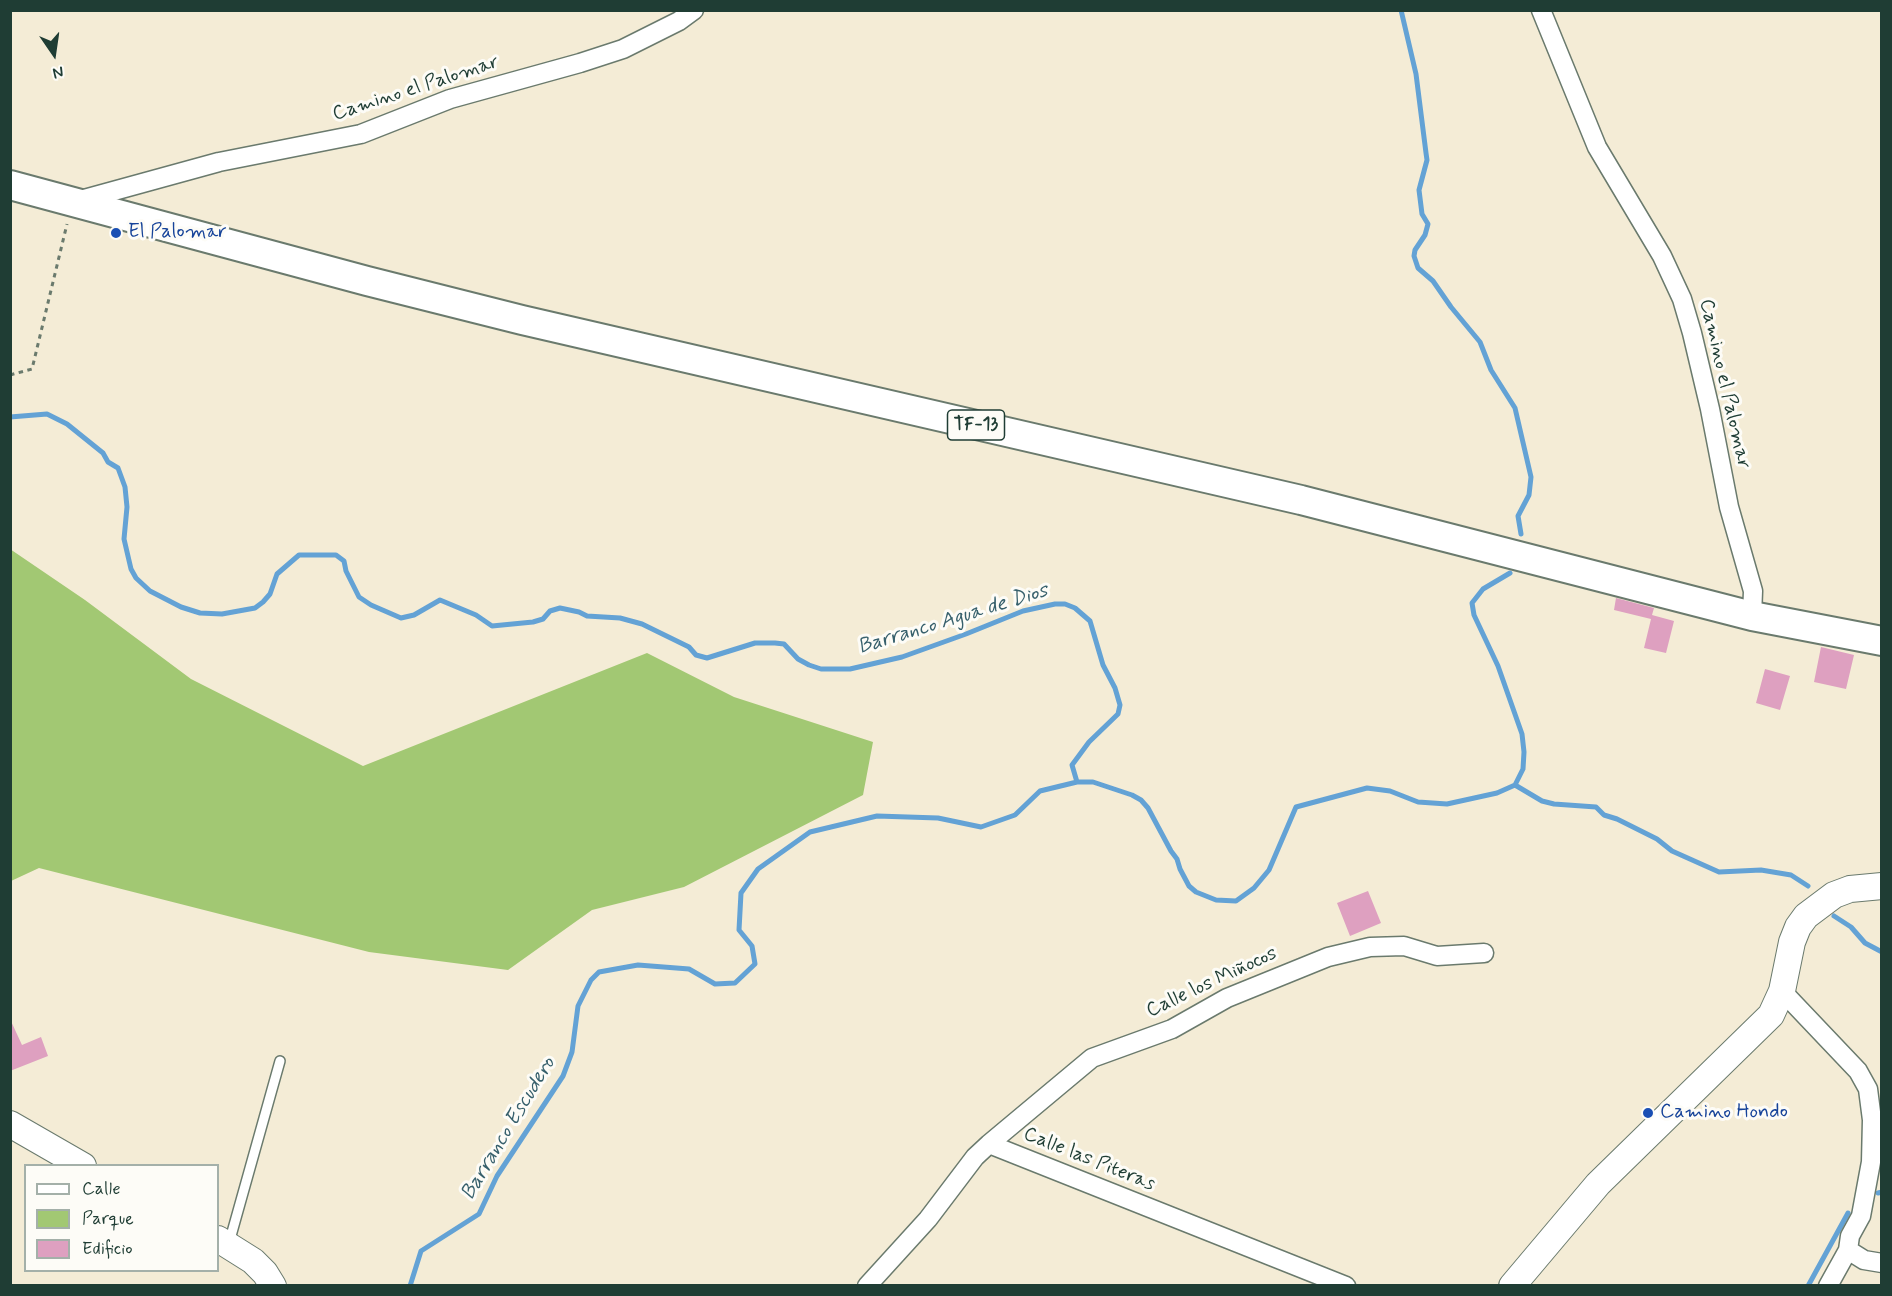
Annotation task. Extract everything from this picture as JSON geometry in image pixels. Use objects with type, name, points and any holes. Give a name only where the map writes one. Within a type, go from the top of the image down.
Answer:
[{"type":"main road","name":"TF-13","points":[[10,185],[455,303],[1301,500],[1752,616],[1881,641]]},
{"type":"street","name":"Camino el Palomar","points":[[72,202],[219,162],[361,134],[450,99],[623,49],[679,21],[694,10]]},
{"type":"street","name":"Camino el Palomar","points":[[1540,10],[1597,147],[1662,256],[1682,299],[1710,409],[1729,507],[1753,591],[1752,616]]},
{"type":"street","points":[[1512,1286],[1598,1184],[1771,1016],[1782,991],[1792,942],[1798,927],[1806,916],[1834,895],[1850,889],[1881,886]]},
{"type":"street","name":"Calle los Miñocos","points":[[989,1144],[1092,1058],[1172,1029],[1227,998],[1299,968],[1328,957],[1370,947],[1404,946],[1437,956],[1484,953]]},
{"type":"street","points":[[1782,991],[1875,1088],[1871,1162],[1861,1216],[1850,1236],[1848,1250],[1828,1286]]},
{"type":"street","points":[[10,1124],[80,1164]]},
{"type":"street","points":[[867,1286],[928,1219],[975,1157],[989,1144]]},
{"type":"street","name":"Calle las Piteras","points":[[989,1144],[1346,1286]]},
{"type":"street","points":[[223,1242],[253,1261],[273,1286]]},
{"type":"street","points":[[1848,1250],[1864,1260],[1881,1263]]},
{"type":"lane","points":[[223,1242],[280,1061]]},
{"type":"path","points":[[10,375],[32,369],[72,202]]},
{"type":"green space","points":[[10,549],[85,600],[191,679],[363,766],[647,653],[734,697],[873,742],[863,795],[684,887],[592,910],[508,970],[369,952],[39,868],[11,881]]},
{"type":"building","points":[[1616,598],[1654,608],[1652,615],[1674,621],[1666,653],[1644,648],[1651,619],[1614,610]]},
{"type":"building","points":[[1821,647],[1854,655],[1846,689],[1814,682]]},
{"type":"building","points":[[1765,669],[1790,676],[1780,710],[1756,703]]},
{"type":"building","points":[[1368,891],[1381,923],[1350,936],[1337,903]]},
{"type":"building","points":[[10,1019],[22,1045],[41,1037],[48,1056],[10,1071]]},
{"type":"waterway","points":[[1401,10],[1416,74],[1427,160],[1419,190],[1422,214],[1428,224],[1414,256],[1418,268],[1433,281],[1480,342],[1491,370],[1515,408],[1531,477],[1529,495],[1518,516],[1521,534]]},
{"type":"waterway","name":"Barranco Agua de Dios","points":[[10,417],[47,414],[67,424],[103,453],[108,462],[118,468],[125,487],[127,507],[124,539],[131,569],[136,578],[150,591],[181,607],[200,613],[222,614],[255,608],[270,594],[277,574],[299,555],[336,555],[344,561],[346,571],[359,597],[401,618],[414,615],[440,600],[476,615],[492,626],[533,622],[543,619],[550,611],[560,608],[587,616],[620,618],[642,624],[689,647],[696,655],[707,658],[755,643],[775,643],[784,644],[798,659],[809,665],[821,669],[850,669],[902,657],[1023,611],[1065,604],[1075,608],[1090,621],[1103,665],[1115,688],[1120,705],[1118,714],[1089,742],[1072,765],[1077,782]]},
{"type":"waterway","points":[[1510,573],[1483,589],[1472,603],[1474,615],[1498,666],[1522,734],[1523,769],[1515,785]]},
{"type":"waterway","name":"Barranco Escudero","points":[[410,1286],[421,1251],[479,1214],[497,1176],[563,1076],[572,1052],[578,1006],[591,980],[599,972],[638,965],[689,969],[715,984],[735,983],[755,964],[752,946],[739,930],[741,893],[758,869],[810,832],[877,816],[938,818],[981,827],[1015,815],[1040,791],[1077,782],[1093,782],[1141,800],[1148,808],[1177,859],[1189,886],[1196,892],[1216,900],[1236,901],[1254,888],[1269,870],[1296,807],[1367,788],[1390,791],[1418,802],[1447,804],[1497,793],[1515,785],[1542,801],[1596,807],[1604,815],[1657,839],[1672,851],[1719,872],[1761,870],[1791,875],[1808,886]]},
{"type":"waterway","name":"Barranco Agua de Dios","points":[[1834,916],[1851,927],[1865,943],[1882,952]]},
{"type":"waterway","points":[[1878,1193],[1882,1192]]},
{"type":"waterway","points":[[1808,1286],[1848,1213]]},
{"type":"place","name":"El Palomar","points":[[116,233]]},
{"type":"place","name":"Camino Hondo","points":[[1648,1113]]}]
